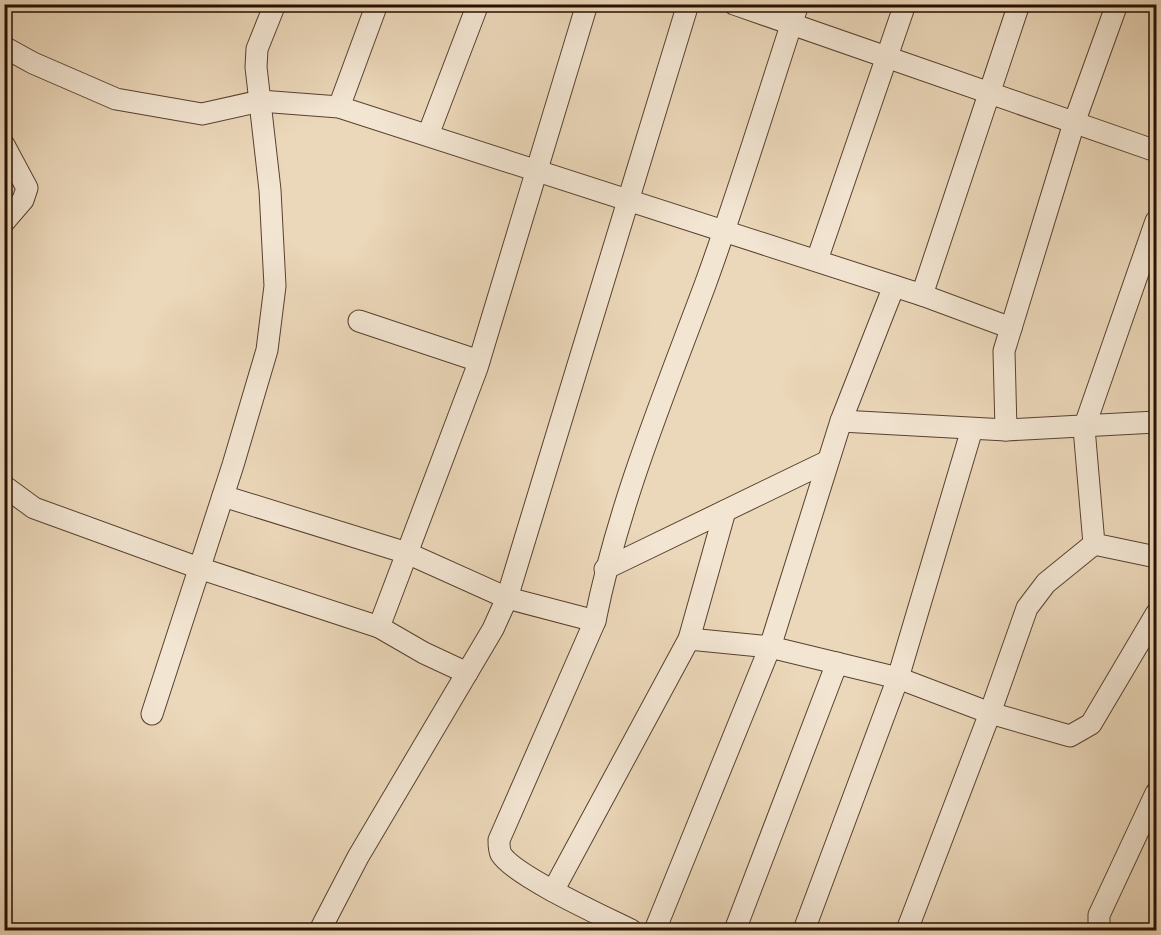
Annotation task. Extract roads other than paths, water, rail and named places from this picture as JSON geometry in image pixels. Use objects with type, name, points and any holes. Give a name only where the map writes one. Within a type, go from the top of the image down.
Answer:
[{"type":"street","points":[[152,714],[267,350],[275,286],[270,190],[257,49],[275,4]]},
{"type":"street","points":[[339,107],[377,4]]},
{"type":"street","points":[[428,135],[478,4]]},
{"type":"street","points":[[379,627],[479,361],[587,4]]},
{"type":"street","points":[[320,930],[358,857],[493,629],[507,598],[688,4]]},
{"type":"street","points":[[734,4],[794,14],[887,58],[1156,151]]},
{"type":"street","points":[[817,260],[905,4]]},
{"type":"street","points":[[922,295],[1019,4]]},
{"type":"street","points":[[1006,430],[1004,351],[1074,123],[1117,4]]},
{"type":"street","points":[[631,930],[553,891],[508,862],[500,852],[499,840],[595,621],[605,569],[620,517],[724,231],[794,14]]},
{"type":"street","points":[[4,47],[33,63],[116,99],[202,114],[260,101],[339,107],[817,260],[1011,328]]},
{"type":"street","points":[[4,145],[27,188],[23,200],[4,222]]},
{"type":"street","points":[[1094,544],[1084,428],[1156,221]]},
{"type":"street","points":[[655,930],[770,647],[826,462],[894,286]]},
{"type":"street","points":[[359,321],[479,361]]},
{"type":"street","points":[[841,421],[1006,430],[1084,428],[1156,422]]},
{"type":"street","points":[[804,930],[898,678],[972,429]]},
{"type":"street","points":[[605,569],[826,462]]},
{"type":"street","points":[[4,486],[34,508],[199,568],[379,627],[424,653],[467,673]]},
{"type":"street","points":[[222,496],[407,553],[507,598],[595,621]]},
{"type":"street","points":[[553,891],[689,639],[725,511]]},
{"type":"street","points":[[1094,544],[1156,557]]},
{"type":"street","points":[[907,930],[990,713],[1027,608],[1046,583],[1094,544]]},
{"type":"street","points":[[689,639],[770,647],[898,678],[990,713],[1070,736],[1091,724],[1156,614]]},
{"type":"street","points":[[735,930],[837,663]]},
{"type":"street","points":[[1099,930],[1099,915],[1156,793]]}]
